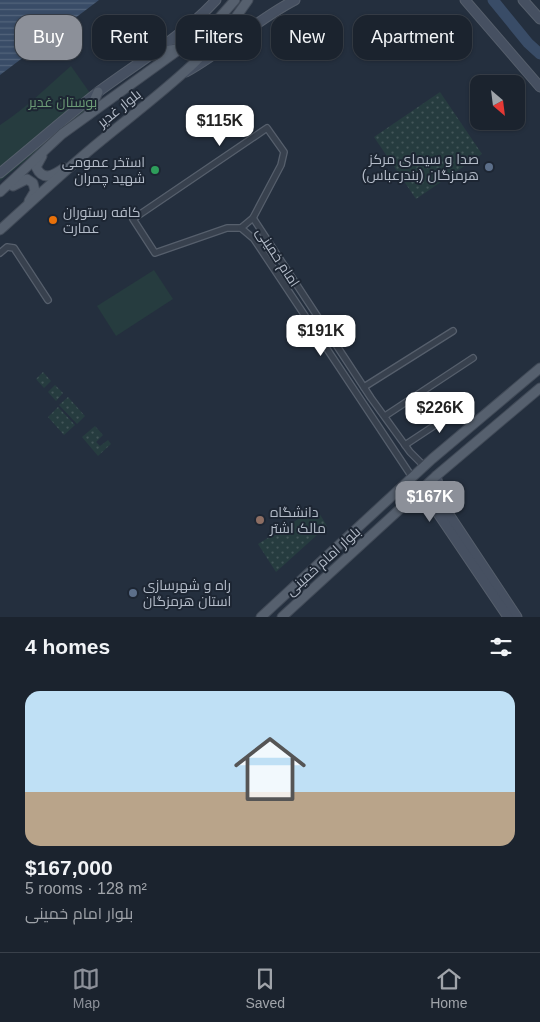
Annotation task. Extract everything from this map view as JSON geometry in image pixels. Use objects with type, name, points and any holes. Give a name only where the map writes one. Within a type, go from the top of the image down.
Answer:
[{"type":"main road","name":"بلوار غدیر","points":[[222,15],[235,0]]},
{"type":"main road","name":"بلوار غدیر","points":[[0,230],[84,155],[182,75],[226,28],[248,0]]},
{"type":"main road","name":"بلوار غدیر","points":[[0,194],[62,134],[176,52]]},
{"type":"main road","points":[[87,117],[98,92]]},
{"type":"main road","points":[[62,134],[39,160],[36,168],[38,173],[49,177],[84,155]]},
{"type":"main road","points":[[0,194],[22,180],[27,179],[33,183],[35,191],[10,221]]},
{"type":"main road","name":"بلوار امام خمینی","points":[[261,617],[424,466],[540,368]]},
{"type":"main road","name":"بلوار امام خمینی","points":[[282,617],[436,476],[540,388]]},
{"type":"street","points":[[166,43],[216,0]]},
{"type":"street","points":[[182,75],[221,51],[275,11],[295,0]]},
{"type":"street","points":[[465,0],[540,87]]},
{"type":"street","points":[[524,0],[540,19]]},
{"type":"street","points":[[0,173],[98,92],[143,60]]},
{"type":"street","points":[[267,128],[284,152],[281,165],[253,218],[241,228],[227,228],[155,253],[133,219],[267,128]]},
{"type":"street","name":"امام خمینی","points":[[253,218],[370,396],[405,445],[424,466]]},
{"type":"street","points":[[241,228],[254,239],[412,477]]},
{"type":"street","points":[[0,253],[7,247],[14,248],[48,300]]},
{"type":"street","points":[[272,266],[280,260]]},
{"type":"street","points":[[294,299],[302,293]]},
{"type":"street","points":[[317,333],[325,327]]},
{"type":"street","points":[[364,387],[453,331]]},
{"type":"street","points":[[384,416],[473,358]]},
{"type":"street","points":[[340,368],[348,363]]},
{"type":"street","points":[[363,401],[370,396]]},
{"type":"street","points":[[405,445],[464,406]]},
{"type":"street","points":[[391,443],[399,437]]},
{"type":"street","points":[[436,476],[444,507],[459,537],[490,584],[508,617]]},
{"type":"street","points":[[413,498],[437,512],[459,537]]},
{"type":"street","points":[[490,584],[517,617]]},
{"type":"green space","name":"بوستان غدیر","points":[[71,66],[97,103],[0,181],[0,125],[28,104]]},
{"type":"green space","points":[[440,92],[482,154],[416,199],[374,137]]},
{"type":"green space","points":[[154,270],[173,299],[116,336],[97,306]]},
{"type":"green space","points":[[43,372],[51,381],[44,388],[36,379]]},
{"type":"green space","points":[[55,385],[63,393],[56,401],[48,392]]},
{"type":"green space","points":[[68,397],[85,416],[77,424],[59,405]]},
{"type":"green space","points":[[58,407],[75,425],[64,435],[48,417]]},
{"type":"green space","points":[[95,426],[103,435],[96,442],[100,446],[108,440],[111,444],[98,456],[82,437]]},
{"type":"green space","points":[[316,508],[327,526],[276,572],[258,544]]},
{"type":"water","points":[[0,0],[99,0],[79,15],[15,15],[15,60],[20,60],[0,75]]},
{"type":"waterway","points":[[493,0],[528,43],[540,54]]},
{"type":"place","name":"صدا و سیمای مرکز هرمزگان (بندرعباس)","points":[[489,167]]},
{"type":"place","name":"استخر عمومی شهید چمران","points":[[155,170]]},
{"type":"place","name":"کافه رستوران عمارت","points":[[53,220]]},
{"type":"place","name":"دانشگاه مالک اشتر","points":[[260,520]]},
{"type":"place","name":"راه و شهرسازی استان هرمزگان","points":[[133,593]]}]
